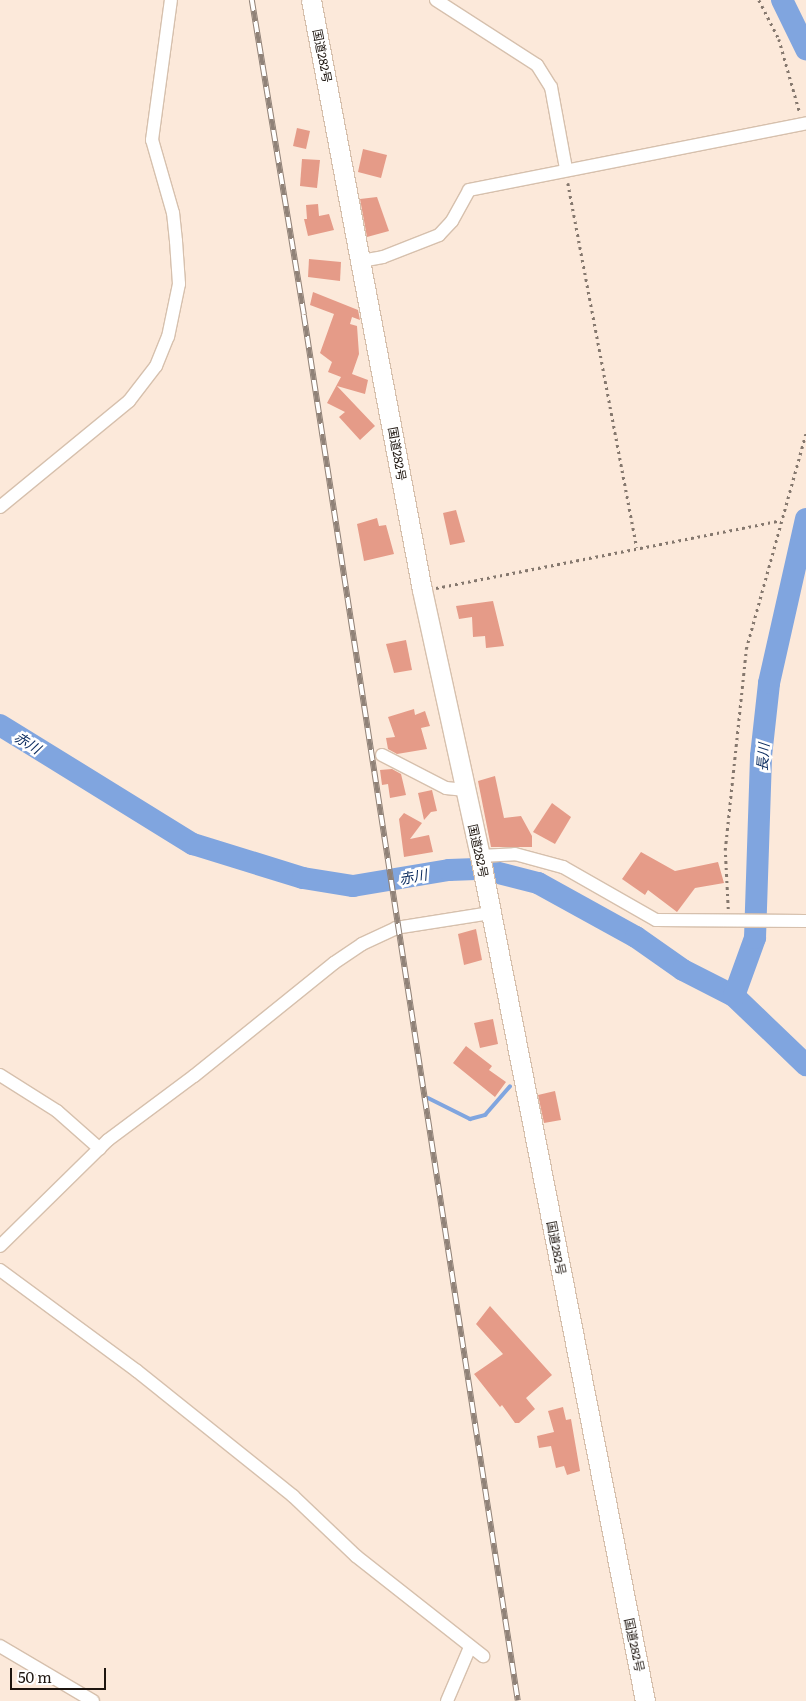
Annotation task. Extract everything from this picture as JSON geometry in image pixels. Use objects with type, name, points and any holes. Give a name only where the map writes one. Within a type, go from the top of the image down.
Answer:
[{"type":"highway","name":"国道282号","points":[[311,0],[422,590],[480,856],[645,1701]]},
{"type":"street","points":[[3,500],[129,401],[156,366],[168,337],[179,284],[176,241],[172,213],[152,140],[171,0]]},
{"type":"street","points":[[436,0],[537,66],[551,87],[566,169]]},
{"type":"street","points":[[361,262],[384,257],[439,235],[452,221],[469,190],[566,169],[804,124]]},
{"type":"street","points":[[382,755],[446,788],[465,790]]},
{"type":"street","points":[[480,856],[515,854],[563,867],[656,920],[728,923],[806,921]]},
{"type":"street","points":[[0,1246],[100,1149],[362,944],[396,928],[489,908]]},
{"type":"street","points":[[0,1075],[57,1112],[100,1149]]},
{"type":"street","points":[[0,1270],[121,1359],[294,1496],[356,1556],[483,1656]]},
{"type":"street","points":[[0,1646],[93,1701]]},
{"type":"street","points":[[447,1701],[470,1647]]},
{"type":"path","points":[[759,0],[778,39],[804,124]]},
{"type":"path","points":[[566,169],[637,548]]},
{"type":"path","points":[[728,923],[725,850],[746,649],[806,433]]},
{"type":"path","points":[[422,590],[472,583],[637,548],[780,521]]},
{"type":"building","points":[[297,128],[310,131],[306,149],[293,146]]},
{"type":"building","points":[[363,149],[387,155],[381,178],[358,172]]},
{"type":"building","points":[[302,159],[320,160],[317,188],[300,186]]},
{"type":"building","points":[[377,197],[389,231],[367,237],[360,199]]},
{"type":"building","points":[[318,204],[319,216],[329,214],[334,230],[308,236],[304,219],[307,219],[306,205]]},
{"type":"building","points":[[309,259],[341,262],[340,281],[308,277]]},
{"type":"building","points":[[313,292],[358,310],[360,320],[352,317],[350,324],[357,326],[359,354],[352,374],[368,380],[365,394],[337,386],[375,426],[360,440],[339,417],[345,412],[327,403],[341,377],[328,372],[332,362],[320,353],[334,314],[310,305]]},
{"type":"building","points":[[456,510],[465,542],[450,545],[443,513]]},
{"type":"building","points":[[377,518],[379,526],[386,525],[394,554],[364,561],[357,524]]},
{"type":"building","points":[[493,601],[504,646],[486,648],[485,636],[473,637],[472,617],[459,619],[456,606]]},
{"type":"building","points":[[406,640],[412,670],[394,673],[386,644]]},
{"type":"building","points":[[414,709],[415,715],[425,711],[430,726],[421,728],[427,749],[397,754],[388,749],[386,738],[395,737],[388,717]]},
{"type":"building","points":[[392,769],[401,774],[406,795],[390,798],[388,784],[382,785],[380,770]]},
{"type":"building","points":[[495,776],[504,818],[521,816],[532,836],[532,847],[491,847],[478,781]]},
{"type":"building","points":[[432,790],[437,811],[431,812],[424,820],[418,793]]},
{"type":"building","points":[[552,803],[571,817],[555,844],[533,832]]},
{"type":"building","points":[[404,813],[422,823],[410,839],[429,835],[433,852],[404,857],[399,819]]},
{"type":"building","points":[[641,852],[675,871],[718,862],[724,883],[695,888],[677,912],[648,890],[645,895],[622,879]]},
{"type":"building","points":[[476,929],[482,960],[464,965],[458,934]]},
{"type":"building","points":[[493,1019],[498,1044],[480,1048],[474,1023]]},
{"type":"building","points":[[466,1046],[492,1066],[489,1070],[506,1082],[495,1097],[453,1063]]},
{"type":"building","points":[[555,1091],[561,1120],[544,1123],[538,1095]]},
{"type":"building","points":[[490,1306],[552,1375],[526,1398],[535,1409],[519,1423],[515,1423],[502,1405],[500,1407],[474,1374],[503,1354],[476,1324]]},
{"type":"building","points":[[563,1407],[566,1420],[571,1419],[580,1471],[567,1475],[564,1466],[556,1468],[551,1446],[539,1448],[537,1436],[554,1432],[548,1411]]},
{"type":"waterway","name":"長川","points":[[782,0],[806,49]]},
{"type":"waterway","name":"長川","points":[[734,996],[755,938],[761,756],[769,683],[806,519]]},
{"type":"waterway","name":"赤川","points":[[0,725],[193,844],[303,878],[353,886],[449,870],[483,869],[538,883],[636,937],[683,970],[734,996],[806,1065]]},
{"type":"waterway","points":[[428,1098],[470,1119],[485,1115],[510,1086]]},
{"type":"railway","points":[[252,0],[304,315],[518,1701]]}]
